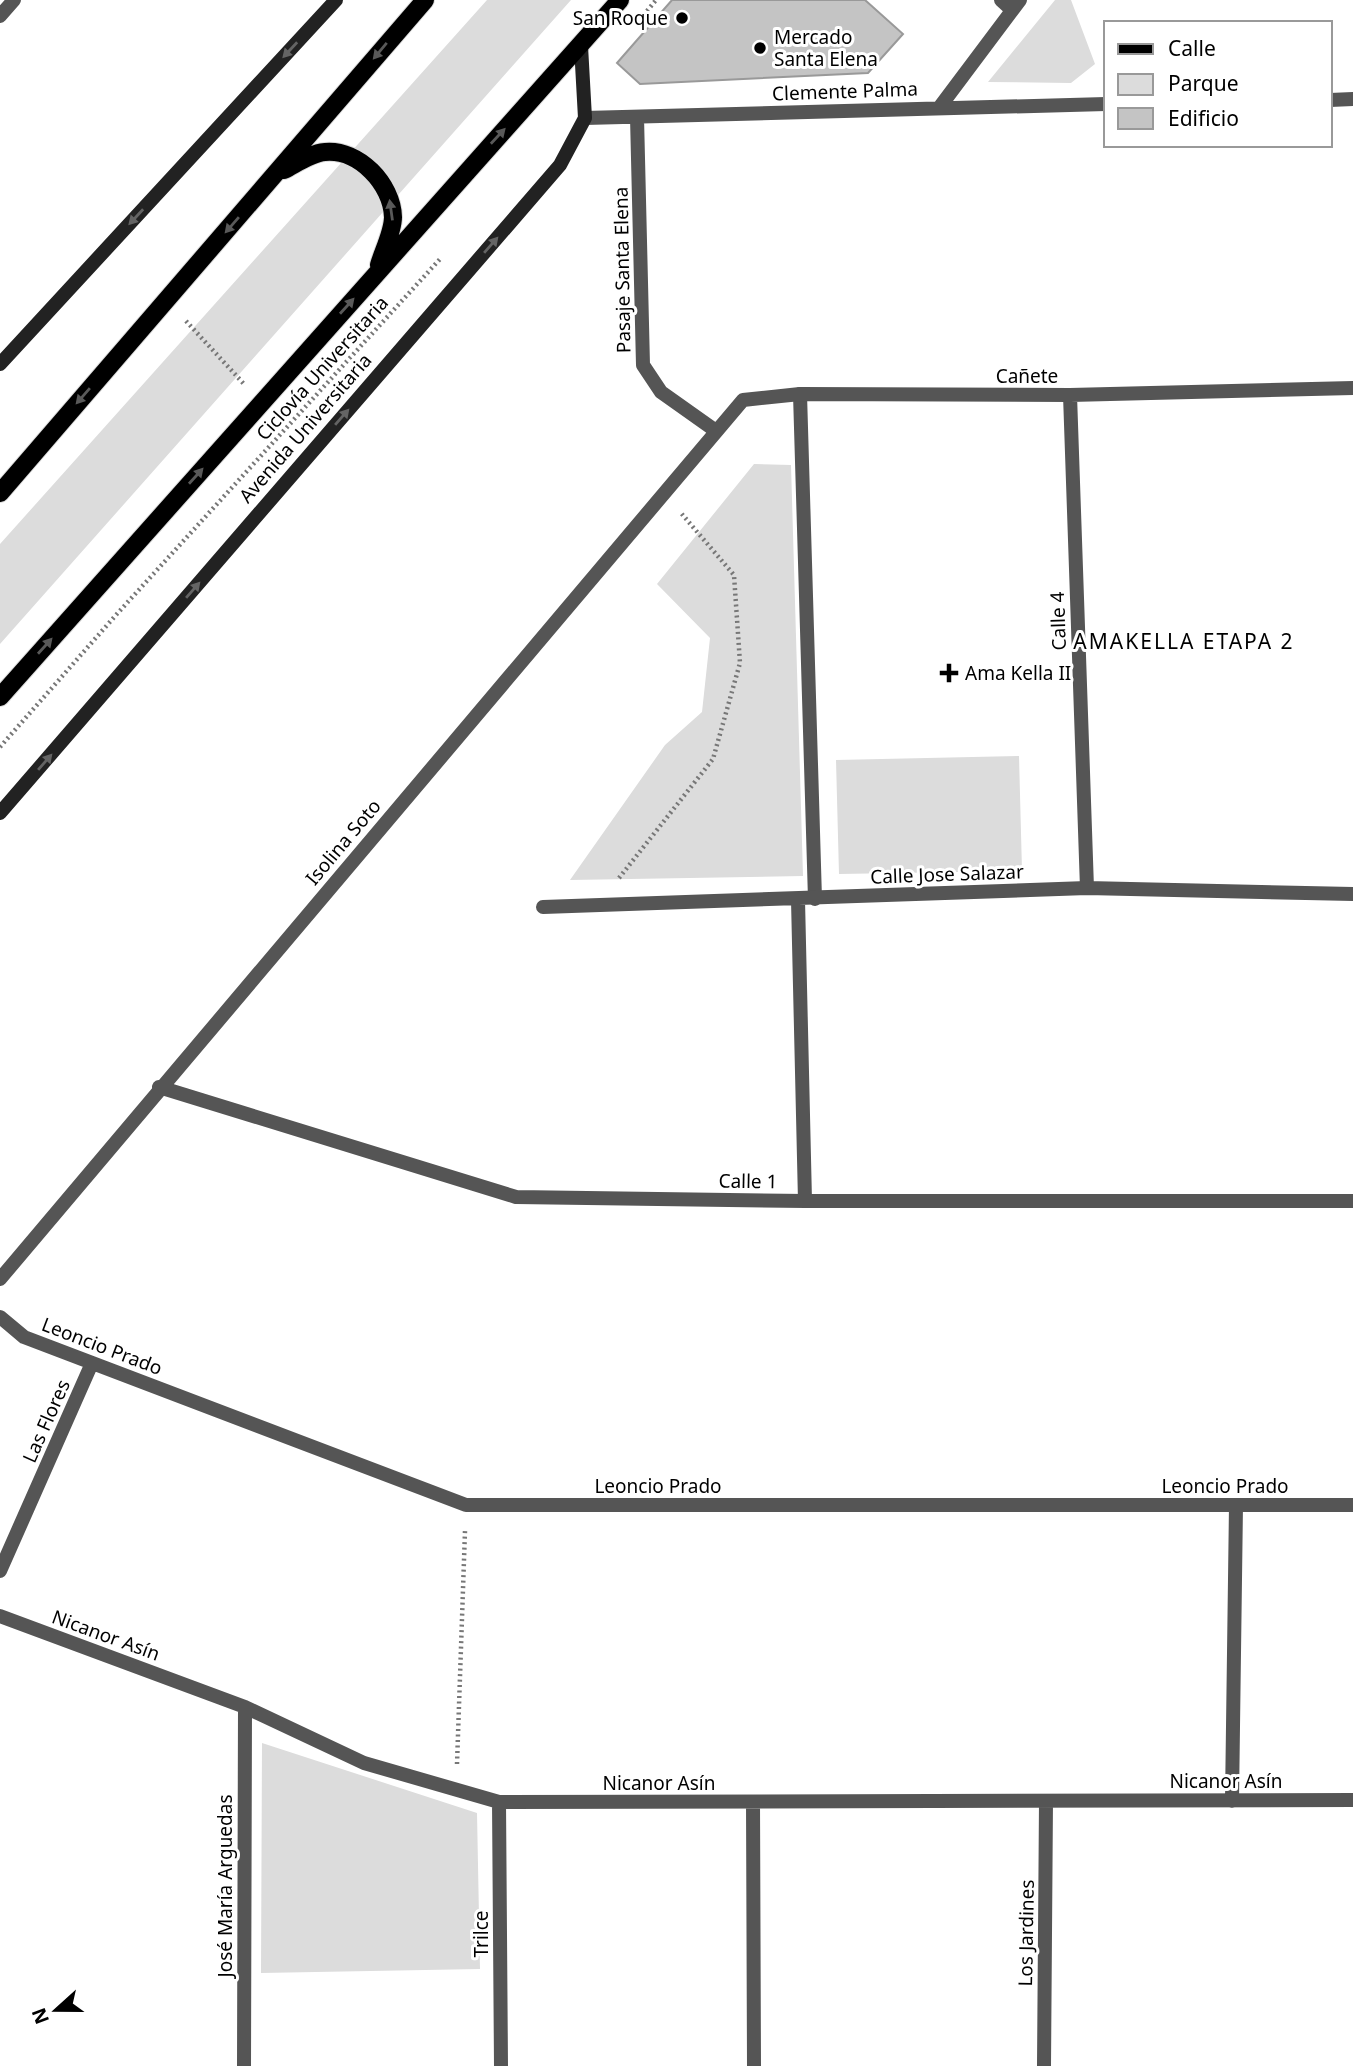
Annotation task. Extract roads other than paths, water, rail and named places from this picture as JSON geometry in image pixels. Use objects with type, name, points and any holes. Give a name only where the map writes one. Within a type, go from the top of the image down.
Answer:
[{"type":"main road","points":[[0,364],[336,0]]},
{"type":"main road","points":[[0,492],[425,0]]},
{"type":"main road","points":[[0,697],[453,184],[620,0]]},
{"type":"main road","points":[[581,46],[585,118]]},
{"type":"main road","name":"Avenida Universitaria","points":[[0,813],[560,165],[585,118]]},
{"type":"main road","points":[[277,173],[321,152],[341,152],[366,167],[387,189],[393,219],[375,275]]},
{"type":"street","points":[[0,16],[14,0]]},
{"type":"street","points":[[939,108],[1011,3]]},
{"type":"street","points":[[1332,100],[1353,99]]},
{"type":"street","name":"Clemente Palma","points":[[585,118],[1104,104]]},
{"type":"street","name":"Pasaje Santa Elena","points":[[637,117],[643,365],[661,392],[716,431]]},
{"type":"street","name":"Cañete","points":[[716,431],[743,400],[800,394],[1070,395],[1353,388]]},
{"type":"street","points":[[800,394],[816,899]]},
{"type":"street","name":"Calle 4","points":[[1070,395],[1087,888]]},
{"type":"street","name":"Isolina Soto","points":[[0,1279],[159,1087],[716,431]]},
{"type":"street","name":"Calle Jose Salazar","points":[[543,907],[1087,888],[1353,894]]},
{"type":"street","points":[[798,900],[805,1201]]},
{"type":"street","name":"Calle 1","points":[[159,1087],[516,1197],[805,1201],[1353,1201]]},
{"type":"street","name":"Leoncio Prado","points":[[0,1317],[24,1337],[466,1505],[1353,1505]]},
{"type":"street","name":"Las Flores","points":[[0,1571],[92,1363]]},
{"type":"street","points":[[1232,1801],[1236,1505]]},
{"type":"street","name":"Nicanor Asín","points":[[0,1616],[245,1707],[364,1763],[499,1802],[1353,1800]]},
{"type":"street","name":"José María Arguedas","points":[[244,2066],[245,1707]]},
{"type":"street","name":"Los Jardines","points":[[1044,2066],[1046,1801]]},
{"type":"street","name":"Trilce","points":[[499,1802],[501,2066]]},
{"type":"street","points":[[753,1802],[754,2066]]},
{"type":"place","name":"San Roque","points":[[682,18]]},
{"type":"place","name":"Mercado Santa Elena","points":[[760,48]]},
{"type":"place","name":"Ama Kella II","points":[[949,673]]},
{"type":"district","name":"AMAKELLA ETAPA 2","points":[[1184,642]]}]
